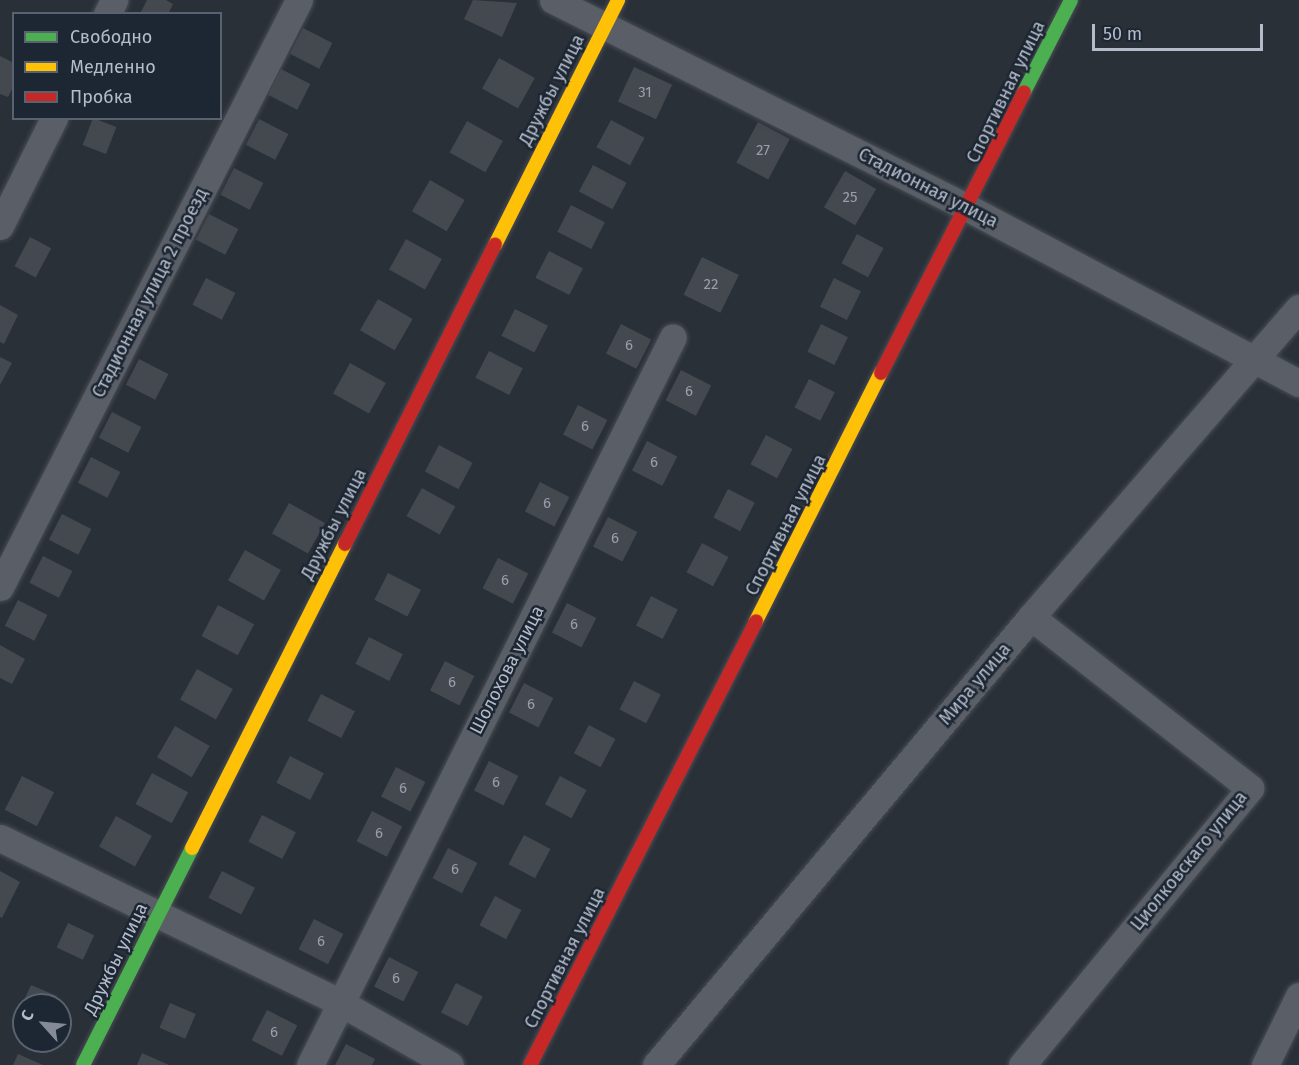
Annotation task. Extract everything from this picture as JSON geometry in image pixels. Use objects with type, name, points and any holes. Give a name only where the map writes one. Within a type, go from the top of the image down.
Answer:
[{"type":"street","name":"Стадионная улица 2 проезд","points":[[0,587],[300,0]]},
{"type":"street","name":"Стадионная улица","points":[[553,0],[603,28],[968,208],[1299,383]]},
{"type":"street","name":"Дружбы улица","points":[[83,1065],[618,0]]},
{"type":"street","name":"Спортивная улица","points":[[530,1065],[968,208],[1071,0]]},
{"type":"street","points":[[0,226],[53,120]]},
{"type":"street","name":"Мира улица","points":[[656,1065],[1031,617],[1253,357],[1299,308]]},
{"type":"street","name":"Шолохова улица","points":[[309,1065],[673,337]]},
{"type":"street","name":"Циолковскаго улица","points":[[1022,1065],[1250,788],[1031,617]]},
{"type":"street","points":[[0,838],[159,913],[341,1004],[450,1065]]},
{"type":"street","points":[[1265,1065],[1299,996]]},
{"type":"building","points":[[147,0],[166,0],[173,4],[169,12],[141,12]]},
{"type":"building","points":[[473,0],[517,3],[502,37],[464,19]]},
{"type":"building","points":[[303,28],[332,43],[319,69],[290,54]]},
{"type":"building","points":[[0,56],[12,62],[12,89],[8,97],[0,94]]},
{"type":"building","points":[[499,58],[535,78],[518,108],[482,89]]},
{"type":"building","points":[[634,67],[672,85],[656,119],[618,101]]},
{"type":"building","points":[[281,69],[310,84],[297,110],[268,95]]},
{"type":"building","points":[[259,119],[288,134],[275,160],[246,145]]},
{"type":"building","points":[[92,120],[116,127],[106,154],[83,145]]},
{"type":"building","points":[[611,120],[645,138],[630,165],[596,147]]},
{"type":"building","points":[[467,121],[503,141],[485,172],[450,152]]},
{"type":"building","points":[[758,122],[790,139],[768,180],[736,163]]},
{"type":"building","points":[[593,165],[627,183],[612,209],[579,191]]},
{"type":"building","points":[[234,168],[263,183],[250,210],[220,195]]},
{"type":"building","points":[[845,171],[876,189],[855,225],[824,207]]},
{"type":"building","points":[[430,180],[465,200],[447,231],[412,211]]},
{"type":"building","points":[[571,205],[605,222],[591,249],[557,232]]},
{"type":"building","points":[[209,214],[238,229],[225,255],[196,240]]},
{"type":"building","points":[[857,234],[883,248],[868,277],[842,263]]},
{"type":"building","points":[[30,237],[51,248],[36,277],[15,266]]},
{"type":"building","points":[[406,239],[442,259],[425,289],[389,270]]},
{"type":"building","points":[[549,251],[583,268],[569,295],[535,278]]},
{"type":"building","points":[[702,257],[739,275],[720,313],[684,295]]},
{"type":"building","points":[[206,278],[235,293],[222,320],[192,305]]},
{"type":"building","points":[[834,278],[861,291],[847,320],[820,307]]},
{"type":"building","points":[[378,299],[413,319],[395,350],[360,330]]},
{"type":"building","points":[[0,305],[18,315],[4,344],[0,342]]},
{"type":"building","points":[[515,309],[548,326],[534,353],[501,336]]},
{"type":"building","points":[[621,324],[651,339],[636,369],[606,353]]},
{"type":"building","points":[[821,324],[848,337],[834,365],[807,352]]},
{"type":"building","points":[[489,351],[523,368],[509,395],[475,378]]},
{"type":"building","points":[[0,357],[12,363],[0,385]]},
{"type":"building","points":[[139,359],[168,374],[155,400],[126,385]]},
{"type":"building","points":[[350,363],[386,383],[369,413],[333,394]]},
{"type":"building","points":[[681,370],[711,385],[696,416],[666,400]]},
{"type":"building","points":[[809,379],[835,392],[820,421],[794,408]]},
{"type":"building","points":[[578,405],[607,420],[592,449],[563,434]]},
{"type":"building","points":[[112,412],[141,427],[128,453],[99,438]]},
{"type":"building","points":[[766,435],[792,449],[777,478],[751,464]]},
{"type":"building","points":[[647,441],[677,456],[662,486],[632,470]]},
{"type":"building","points":[[439,445],[473,463],[458,489],[425,471]]},
{"type":"building","points":[[91,457],[120,472],[107,498],[78,483]]},
{"type":"building","points":[[540,482],[569,497],[554,526],[525,511]]},
{"type":"building","points":[[422,488],[455,506],[440,534],[406,516]]},
{"type":"building","points":[[728,489],[755,503],[740,531],[713,518]]},
{"type":"building","points":[[289,503],[325,523],[308,553],[272,534]]},
{"type":"building","points":[[62,514],[91,529],[78,555],[49,540]]},
{"type":"building","points":[[608,517],[637,532],[622,561],[593,546]]},
{"type":"building","points":[[702,543],[728,557],[713,586],[687,572]]},
{"type":"building","points":[[245,550],[281,570],[264,600],[228,581]]},
{"type":"building","points":[[43,556],[72,571],[59,598],[29,583]]},
{"type":"building","points":[[498,558],[528,573],[513,604],[483,588]]},
{"type":"building","points":[[388,573],[421,590],[407,617],[374,600]]},
{"type":"building","points":[[651,596],[678,610],[663,639],[636,625]]},
{"type":"building","points":[[18,600],[47,615],[34,641],[5,626]]},
{"type":"building","points":[[567,603],[596,618],[581,647],[552,632]]},
{"type":"building","points":[[218,605],[254,624],[238,655],[202,636]]},
{"type":"building","points":[[369,637],[403,654],[389,681],[355,664]]},
{"type":"building","points":[[0,645],[25,659],[12,684],[0,678]]},
{"type":"building","points":[[445,661],[474,676],[459,705],[430,690]]},
{"type":"building","points":[[197,669],[233,689],[216,719],[180,700]]},
{"type":"building","points":[[634,681],[661,695],[646,723],[619,710]]},
{"type":"building","points":[[524,683],[553,698],[538,727],[509,712]]},
{"type":"building","points":[[321,694],[355,711],[341,738],[307,721]]},
{"type":"building","points":[[589,725],[615,739],[600,767],[574,753]]},
{"type":"building","points":[[175,726],[210,746],[192,777],[157,757]]},
{"type":"building","points":[[290,756],[324,773],[310,800],[276,783]]},
{"type":"building","points":[[489,761],[518,776],[503,805],[474,790]]},
{"type":"building","points":[[396,767],[425,782],[410,811],[381,796]]},
{"type":"building","points":[[152,773],[188,792],[172,823],[136,804]]},
{"type":"building","points":[[22,776],[54,792],[37,826],[5,810]]},
{"type":"building","points":[[560,776],[586,790],[571,818],[545,804]]},
{"type":"building","points":[[372,811],[402,826],[387,857],[357,841]]},
{"type":"building","points":[[262,815],[296,832],[282,859],[248,842]]},
{"type":"building","points":[[116,816],[152,836],[135,866],[99,847]]},
{"type":"building","points":[[524,835],[550,849],[535,878],[509,864]]},
{"type":"building","points":[[448,848],[477,863],[462,893],[433,878]]},
{"type":"building","points":[[0,871],[20,882],[2,918],[0,917]]},
{"type":"building","points":[[222,871],[255,888],[241,915],[208,898]]},
{"type":"building","points":[[495,896],[521,910],[506,939],[480,925]]},
{"type":"building","points":[[314,919],[343,934],[328,964],[299,949]]},
{"type":"building","points":[[68,923],[94,935],[83,960],[57,947]]},
{"type":"building","points":[[389,957],[418,972],[403,1001],[374,986]]},
{"type":"building","points":[[456,983],[483,997],[468,1026],[441,1012]]},
{"type":"building","points":[[31,985],[50,993],[27,993]]},
{"type":"building","points":[[170,1003],[196,1014],[185,1039],[159,1028]]},
{"type":"building","points":[[267,1010],[297,1025],[282,1056],[252,1040]]},
{"type":"building","points":[[346,1044],[375,1059],[372,1065],[335,1065]]},
{"type":"building","points":[[142,1053],[169,1065],[137,1065]]},
{"type":"building","points":[[18,1054],[43,1065],[13,1065]]},
{"type":"traffic: fast","points":[[1024,92],[1071,0]]},
{"type":"traffic: fast","points":[[83,1065],[192,848]]},
{"type":"traffic: slow","points":[[495,245],[618,0]]},
{"type":"traffic: slow","points":[[756,621],[881,373]]},
{"type":"traffic: slow","points":[[192,848],[345,544]]},
{"type":"traffic: jam","points":[[881,373],[1024,92]]},
{"type":"traffic: jam","points":[[345,544],[495,245]]},
{"type":"traffic: jam","points":[[530,1065],[756,621]]}]
